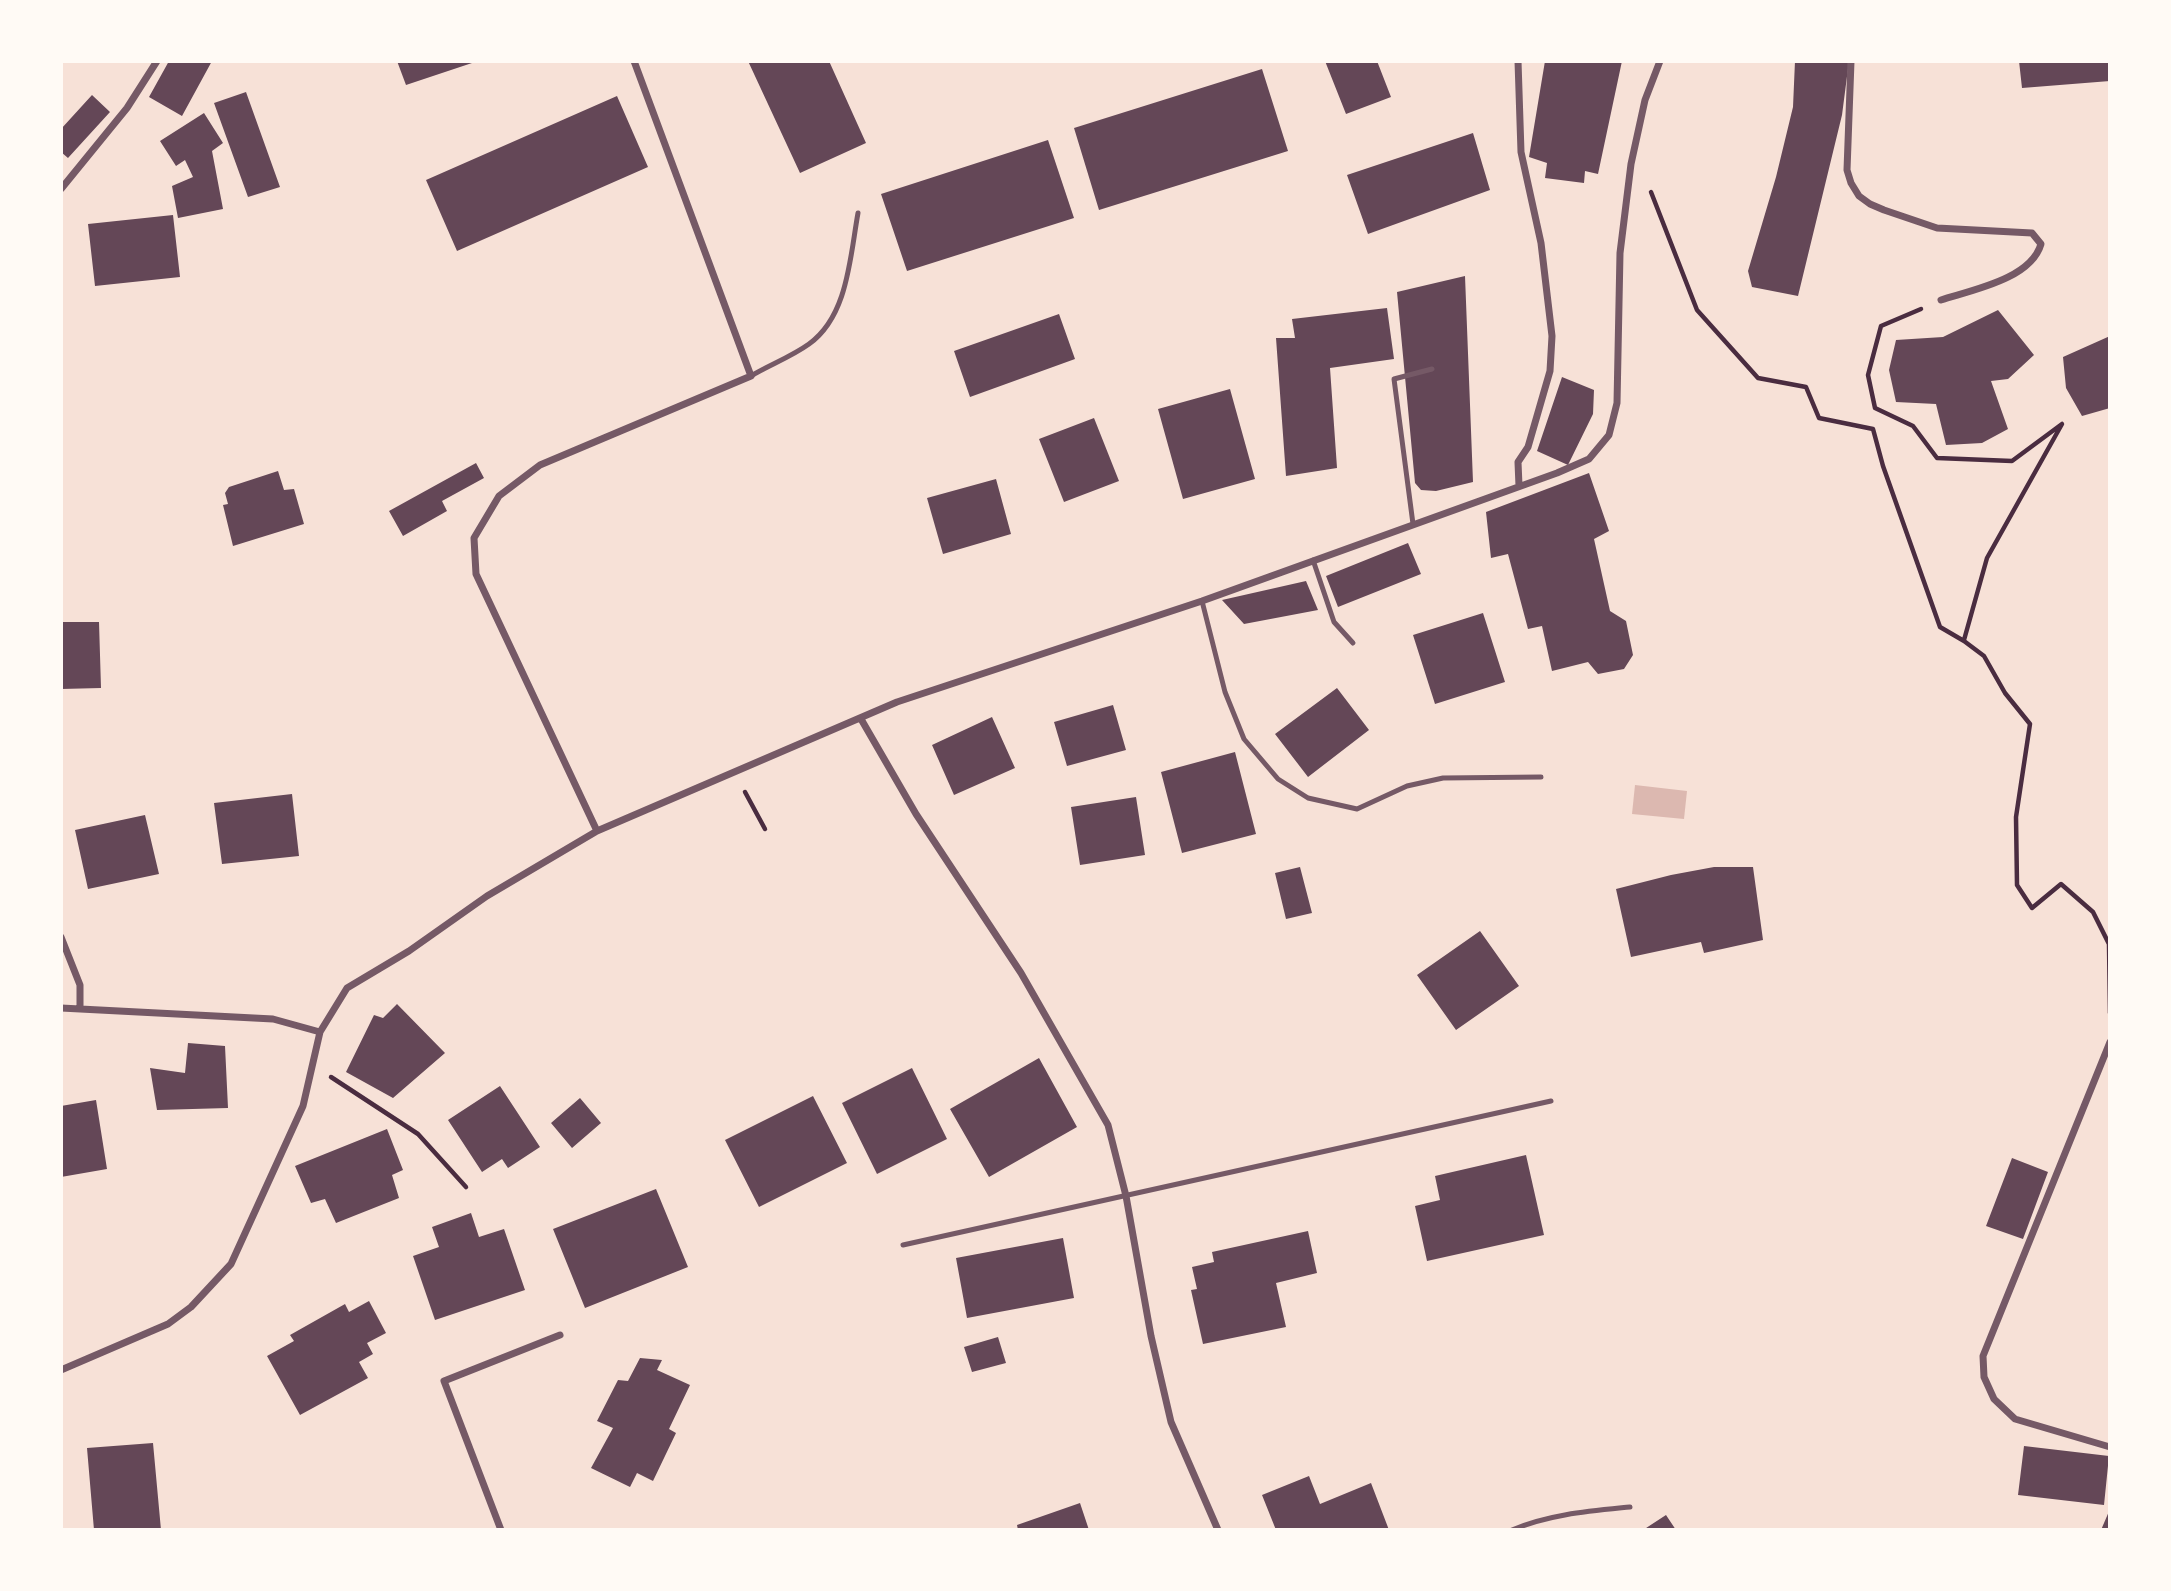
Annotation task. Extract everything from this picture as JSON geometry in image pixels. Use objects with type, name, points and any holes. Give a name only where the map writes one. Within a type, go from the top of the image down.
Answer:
[{"type":"street","points":[[61,189],[127,108],[157,61]]},
{"type":"street","points":[[597,831],[476,574],[474,538],[499,496],[540,465],[751,376],[634,61]]},
{"type":"street","points":[[1518,61],[1521,152],[1541,243],[1552,336],[1550,371],[1528,447],[1518,462],[1519,486]]},
{"type":"street","points":[[61,1370],[169,1324],[191,1307],[231,1264],[303,1106],[320,1032],[347,988],[410,951],[487,896],[597,831],[897,702],[1202,601],[1557,473],[1589,458],[1609,435],[1617,403],[1620,253],[1631,164],[1645,100],[1660,61]]},
{"type":"street","points":[[1852,61],[1847,170],[1859,195],[1877,207],[1937,228],[2032,233],[2041,244],[2038,253],[2029,263],[2012,276],[1941,300]]},
{"type":"street","points":[[861,719],[916,814],[1021,973],[1108,1125],[1126,1196],[1171,1422],[1218,1530]]},
{"type":"street","points":[[61,937],[80,985],[80,1009]]},
{"type":"street","points":[[61,1008],[273,1019],[320,1032]]},
{"type":"street","points":[[2110,1042],[1983,1356],[1984,1377],[1994,1399],[2015,1419],[2110,1447]]},
{"type":"street","points":[[501,1530],[444,1381],[560,1335]]},
{"type":"lane","points":[[751,376],[810,344],[827,325],[842,292],[858,214]]},
{"type":"lane","points":[[1413,524],[1394,379],[1432,369]]},
{"type":"lane","points":[[1312,560],[1334,622],[1353,643]]},
{"type":"lane","points":[[1202,601],[1225,692],[1244,739],[1278,779],[1308,799],[1357,809],[1407,786],[1443,778],[1541,777]]},
{"type":"lane","points":[[902,1245],[1551,1101]]},
{"type":"lane","points":[[1512,1530],[1527,1523],[1568,1514],[1630,1507]]},
{"type":"path","points":[[1649,186],[1696,310],[1758,379],[1806,387],[1819,418],[1873,429],[1883,466],[1940,627],[1964,640],[1984,656],[2005,693],[2031,724],[2017,817],[2017,885],[2032,908],[2061,884],[2093,912],[2109,944],[2110,1013]]},
{"type":"path","points":[[1941,300],[1881,326],[1868,375],[1875,408],[1913,426],[1937,458],[2011,461],[2063,425],[1987,558],[1964,640]]},
{"type":"path","points":[[735,772],[765,829]]},
{"type":"path","points":[[312,1065],[418,1134],[466,1186]]},
{"type":"shaded area","points":[[1635,785],[1687,791],[1684,819],[1632,814]]},
{"type":"building","points":[[169,61],[212,61],[182,116],[149,97]]},
{"type":"building","points":[[397,61],[475,61],[475,62],[406,85]]},
{"type":"building","points":[[748,61],[829,61],[866,143],[800,173]]},
{"type":"building","points":[[1325,61],[1377,61],[1391,97],[1346,114]]},
{"type":"building","points":[[1545,61],[1622,61],[1598,174],[1585,171],[1584,183],[1545,178],[1547,163],[1529,157]]},
{"type":"building","points":[[1795,61],[1849,61],[1842,115],[1798,296],[1752,287],[1748,271],[1776,177],[1793,107]]},
{"type":"building","points":[[2019,61],[2110,61],[2110,81],[2022,88]]},
{"type":"building","points":[[1262,69],[1288,151],[1099,210],[1074,128]]},
{"type":"building","points":[[246,92],[280,187],[248,197],[214,103]]},
{"type":"building","points":[[92,95],[110,112],[68,158],[61,152],[61,129]]},
{"type":"building","points":[[617,96],[648,167],[457,251],[426,180]]},
{"type":"building","points":[[204,113],[223,143],[212,151],[223,209],[178,218],[172,186],[193,177],[185,160],[176,166],[160,141]]},
{"type":"building","points":[[1473,133],[1490,190],[1368,234],[1347,175]]},
{"type":"building","points":[[1048,140],[1074,218],[907,271],[881,194]]},
{"type":"building","points":[[173,215],[180,277],[95,286],[88,224]]},
{"type":"building","points":[[1465,276],[1473,482],[1436,491],[1421,490],[1415,483],[1397,292]]},
{"type":"building","points":[[1387,308],[1394,359],[1330,368],[1337,468],[1286,476],[1276,338],[1295,338],[1292,319]]},
{"type":"building","points":[[1998,310],[2034,355],[2008,379],[1991,381],[2008,429],[1982,443],[1946,445],[1936,404],[1896,402],[1889,370],[1896,340],[1943,337]]},
{"type":"building","points":[[1059,314],[1075,359],[970,397],[954,351]]},
{"type":"building","points":[[2110,336],[2110,408],[2082,416],[2066,388],[2063,357]]},
{"type":"building","points":[[1562,377],[1594,390],[1593,414],[1568,465],[1537,451]]},
{"type":"building","points":[[1230,389],[1255,479],[1183,499],[1158,409]]},
{"type":"building","points":[[1094,418],[1119,481],[1064,502],[1039,439]]},
{"type":"building","points":[[476,463],[484,478],[442,501],[447,511],[403,536],[389,511]]},
{"type":"building","points":[[278,471],[284,490],[294,489],[304,524],[233,546],[223,505],[228,504],[225,493],[229,487]]},
{"type":"building","points":[[1589,473],[1609,531],[1594,539],[1610,611],[1626,621],[1633,655],[1624,669],[1598,674],[1588,662],[1552,671],[1542,626],[1528,629],[1508,554],[1491,558],[1486,512]]},
{"type":"building","points":[[996,479],[1011,534],[943,554],[927,498]]},
{"type":"building","points":[[1408,543],[1421,574],[1338,607],[1326,576]]},
{"type":"building","points":[[1306,581],[1318,610],[1244,624],[1222,600]]},
{"type":"building","points":[[1483,613],[1505,682],[1435,704],[1413,635]]},
{"type":"building","points":[[61,622],[99,622],[101,688],[61,689]]},
{"type":"building","points":[[1337,688],[1369,730],[1308,777],[1275,734]]},
{"type":"building","points":[[1113,705],[1126,750],[1067,766],[1054,722]]},
{"type":"building","points":[[992,717],[1015,768],[954,795],[932,745]]},
{"type":"building","points":[[1235,752],[1256,834],[1182,853],[1161,772]]},
{"type":"building","points":[[292,794],[299,856],[222,864],[214,803]]},
{"type":"building","points":[[1136,797],[1145,855],[1080,865],[1071,807]]},
{"type":"building","points":[[145,815],[159,874],[88,889],[75,830]]},
{"type":"building","points":[[1300,867],[1312,913],[1286,919],[1275,873]]},
{"type":"building","points":[[1714,867],[1753,867],[1763,940],[1704,953],[1701,942],[1631,957],[1616,889]]},
{"type":"building","points":[[1480,931],[1519,986],[1456,1030],[1417,975]]},
{"type":"building","points":[[397,1004],[445,1053],[393,1098],[346,1072],[374,1015],[383,1018]]},
{"type":"building","points":[[188,1043],[225,1046],[228,1108],[157,1110],[150,1068],[185,1073]]},
{"type":"building","points":[[1039,1058],[1077,1127],[989,1177],[950,1109]]},
{"type":"building","points":[[912,1068],[947,1139],[877,1174],[842,1103]]},
{"type":"building","points":[[500,1086],[540,1147],[508,1168],[502,1159],[482,1172],[448,1120]]},
{"type":"building","points":[[813,1096],[847,1163],[759,1207],[725,1140]]},
{"type":"building","points":[[580,1098],[601,1123],[572,1148],[551,1123]]},
{"type":"building","points":[[96,1100],[107,1169],[61,1177],[61,1106]]},
{"type":"building","points":[[387,1129],[403,1170],[392,1175],[399,1198],[336,1223],[325,1199],[311,1203],[295,1166]]},
{"type":"building","points":[[1526,1155],[1544,1235],[1427,1261],[1415,1206],[1440,1200],[1435,1176]]},
{"type":"building","points":[[2012,1158],[2048,1172],[2023,1239],[1986,1226]]},
{"type":"building","points":[[656,1189],[688,1267],[585,1308],[553,1229]]},
{"type":"building","points":[[471,1213],[479,1237],[504,1229],[525,1290],[435,1320],[413,1256],[439,1247],[432,1227]]},
{"type":"building","points":[[1308,1231],[1317,1273],[1276,1283],[1286,1327],[1203,1344],[1191,1290],[1197,1289],[1192,1267],[1214,1262],[1212,1252]]},
{"type":"building","points":[[1063,1238],[1074,1298],[967,1318],[956,1258]]},
{"type":"building","points":[[369,1301],[386,1333],[367,1343],[373,1354],[359,1362],[368,1378],[300,1415],[267,1356],[294,1341],[290,1335],[345,1304],[349,1312]]},
{"type":"building","points":[[998,1337],[1006,1363],[972,1372],[964,1347]]},
{"type":"building","points":[[640,1358],[662,1360],[657,1370],[690,1385],[669,1429],[676,1433],[653,1481],[637,1473],[630,1487],[591,1468],[613,1428],[597,1421],[618,1380],[628,1381]]},
{"type":"building","points":[[153,1443],[161,1530],[94,1530],[87,1448]]},
{"type":"building","points":[[2024,1446],[2109,1456],[2104,1505],[2018,1495]]},
{"type":"building","points":[[1309,1476],[1320,1504],[1371,1483],[1389,1530],[1276,1530],[1262,1495]]},
{"type":"building","points":[[1080,1503],[1089,1530],[1018,1530],[1017,1525]]},
{"type":"building","points":[[2110,1509],[2110,1530],[2101,1530]]},
{"type":"building","points":[[1666,1515],[1676,1530],[1643,1530]]}]
